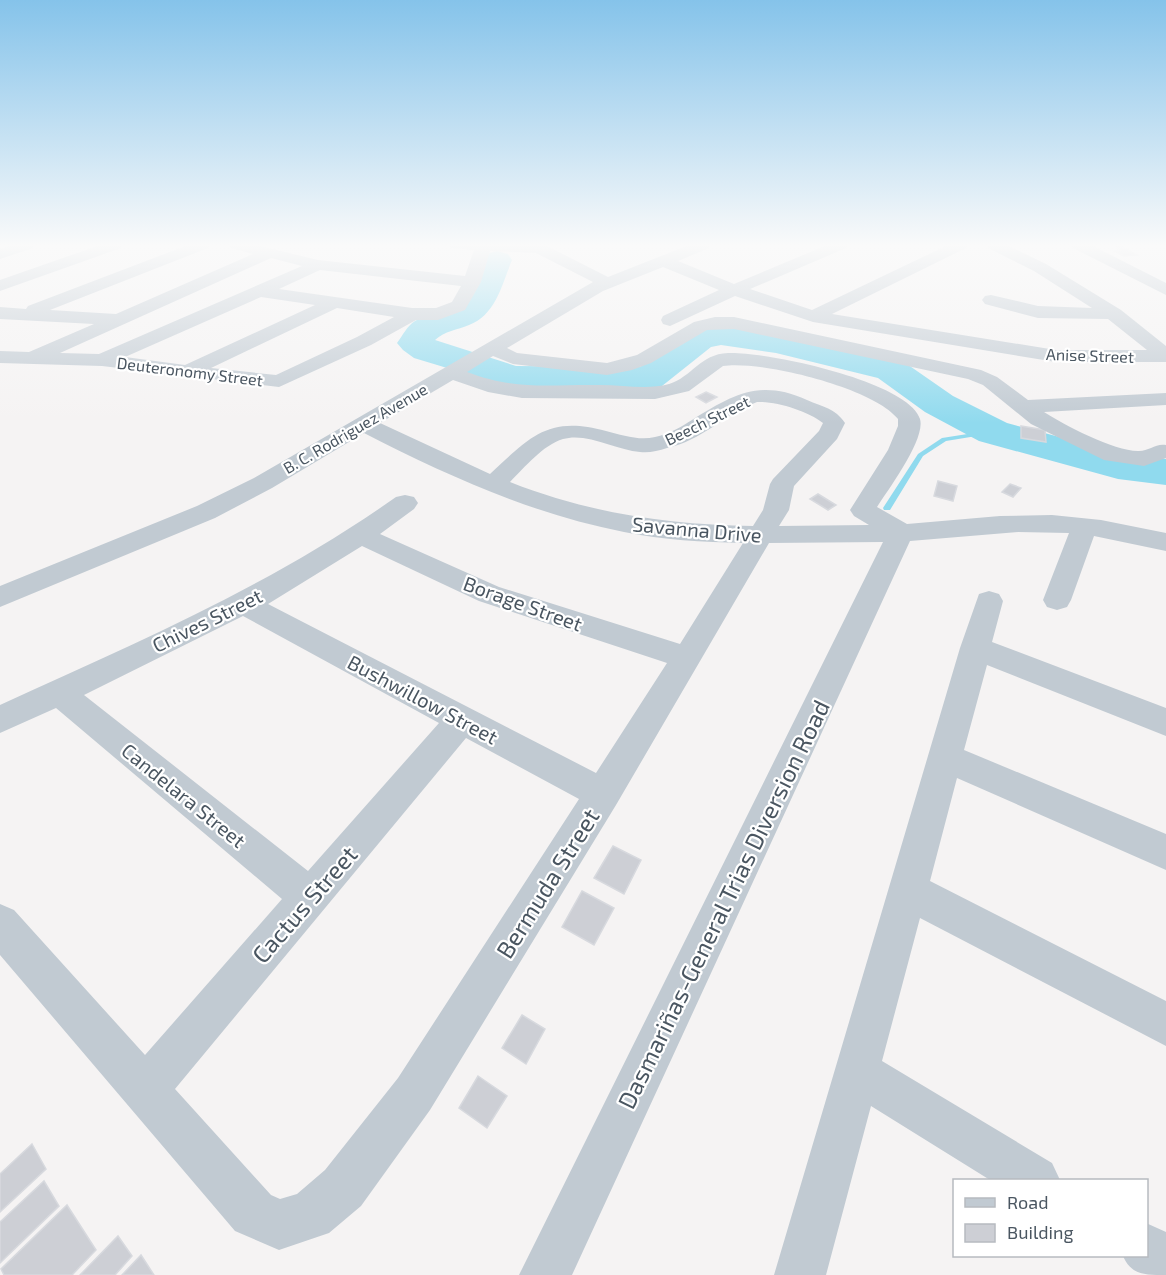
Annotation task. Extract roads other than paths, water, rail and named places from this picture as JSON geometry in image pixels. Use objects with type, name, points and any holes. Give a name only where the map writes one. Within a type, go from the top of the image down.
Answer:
[{"type":"street","points":[[25,314],[49,304]]},
{"type":"street","points":[[31,359],[150,304]]},
{"type":"street","points":[[188,371],[330,304]]},
{"type":"street","points":[[344,304],[428,316],[452,310],[460,304]]},
{"type":"street","name":"B. C. Rodriguez Avenue","points":[[0,597],[206,512],[263,483],[569,304]]},
{"type":"street","points":[[663,324],[704,304]]},
{"type":"street","name":"Anise Street","points":[[778,304],[813,316],[1056,356],[1166,356]]},
{"type":"street","points":[[813,316],[837,304]]},
{"type":"street","points":[[1009,304],[1038,312],[1114,314]]},
{"type":"street","points":[[1099,304],[1166,356]]},
{"type":"street","points":[[0,313],[117,319],[149,317],[228,305]]},
{"type":"street","points":[[102,360],[228,305]]},
{"type":"street","name":"Deuteronomy Street","points":[[2,359],[102,360],[279,381],[364,342],[412,314]]},
{"type":"street","points":[[490,349],[513,357],[607,369],[625,366],[644,359],[701,326],[734,323],[974,374],[990,381],[1032,413],[1112,455],[1144,459],[1162,451]]},
{"type":"street","points":[[452,371],[483,384],[510,391],[636,392],[673,390],[687,384],[707,364],[724,359],[743,358],[803,370],[873,391],[897,403],[909,418],[910,434],[863,510],[901,532]]},
{"type":"street","name":"Beech Street","points":[[492,484],[541,443],[561,432],[582,432],[651,446],[677,438],[750,398],[760,395],[779,396],[824,414],[832,418],[834,423],[830,434],[782,484],[776,510],[762,536]]},
{"type":"street","points":[[1032,413],[1166,399]]},
{"type":"street","points":[[1032,413],[1166,411]]},
{"type":"street","name":"Savanna Drive","points":[[364,424],[436,460],[492,484],[615,521],[664,530],[762,536],[901,532],[1036,523],[1085,526],[1166,542]]},
{"type":"street","name":"Chives Street","points":[[0,720],[244,604],[362,536],[405,503]]},
{"type":"street","points":[[1057,600],[1085,526]]},
{"type":"street","name":"Dasmariñas-General Trias Diversion Road","points":[[545,1275],[901,532]]},
{"type":"street","name":"Borage Street","points":[[362,536],[489,594],[687,658]]},
{"type":"street","name":"Bermuda Street","points":[[146,1089],[253,1213],[279,1225],[311,1215],[343,1188],[414,1094],[762,536]]},
{"type":"street","points":[[800,1275],[988,601]]},
{"type":"street","name":"Bushwillow Street","points":[[244,604],[603,794]]},
{"type":"street","points":[[975,648],[1166,722]]},
{"type":"street","name":"Candelara Street","points":[[58,692],[310,897]]},
{"type":"street","name":"Cactus Street","points":[[146,1089],[462,719]]},
{"type":"street","points":[[945,757],[1166,852]]},
{"type":"street","points":[[908,890],[1166,1024]]},
{"type":"street","points":[[4,936],[146,1089]]},
{"type":"street","points":[[856,1072],[1033,1179]]},
{"type":"street","points":[[1148,1250],[1166,1261]]},
{"type":"waterway","points":[[477,304],[460,317],[427,328],[415,343],[427,350],[513,377],[649,378],[701,338],[721,335],[776,342],[891,370],[939,404],[993,432],[1118,466],[1166,472]]},
{"type":"waterway","points":[[887,508],[920,455],[944,439],[993,432]]}]
